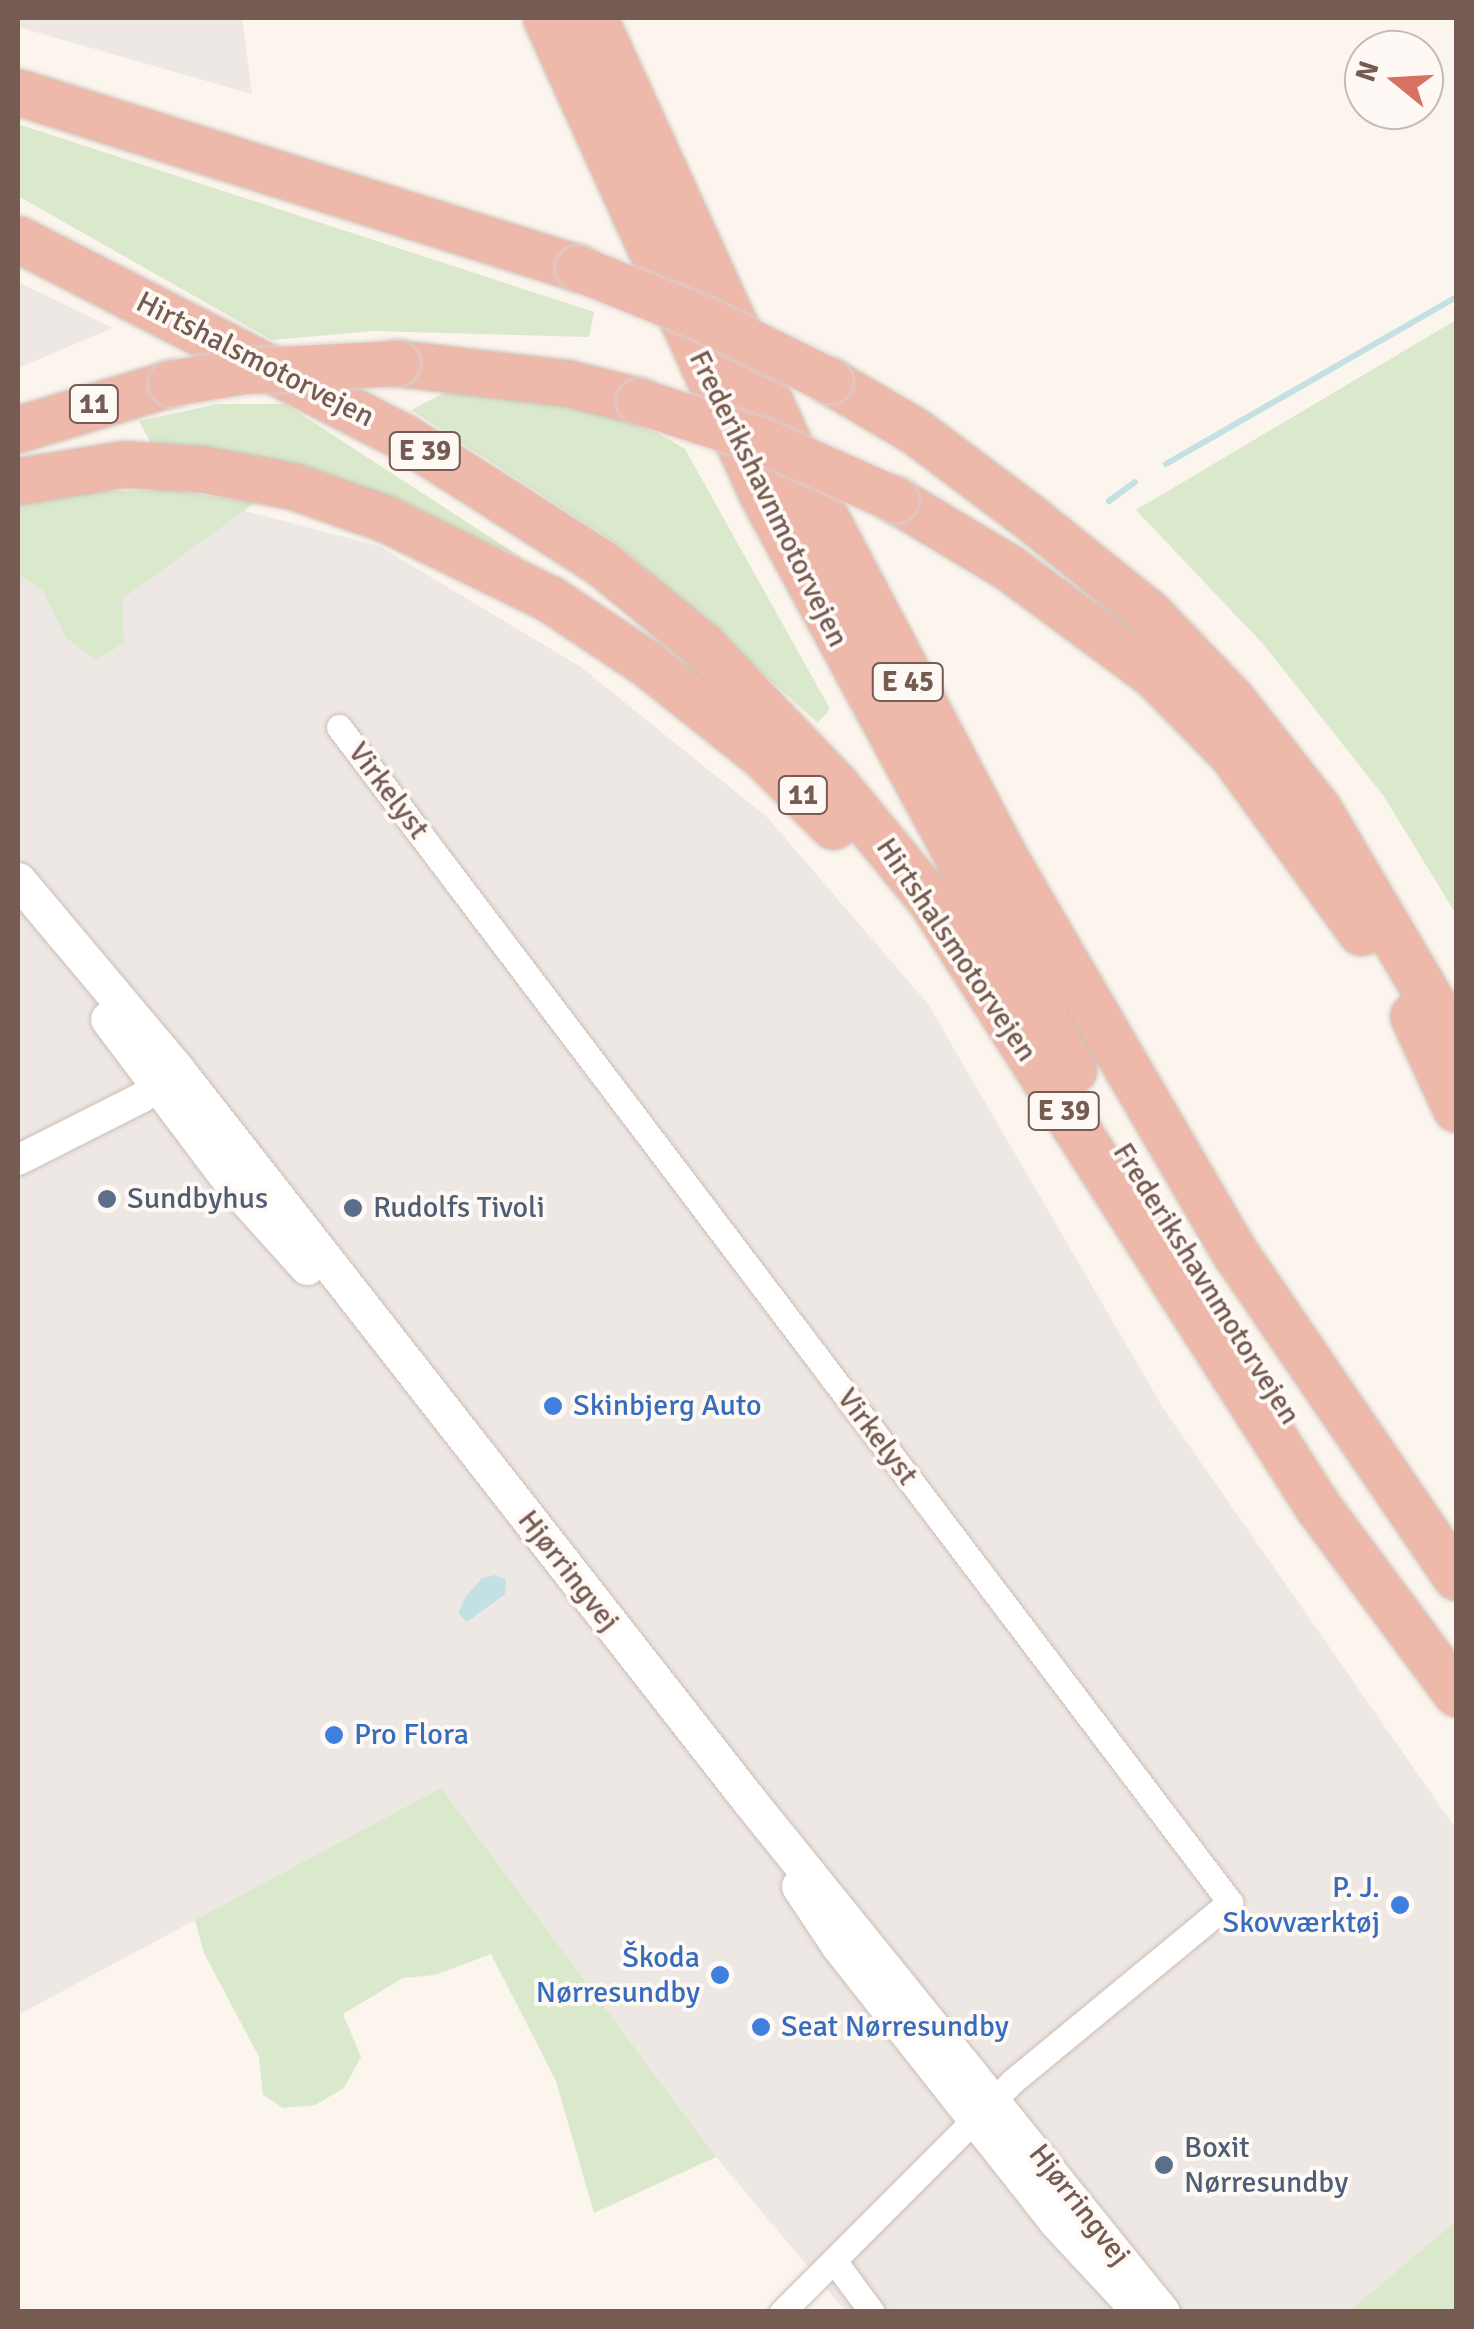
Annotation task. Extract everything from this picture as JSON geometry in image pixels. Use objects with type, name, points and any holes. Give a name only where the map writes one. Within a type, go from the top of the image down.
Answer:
[{"type":"highway","points":[[533,18],[627,203]]},
{"type":"highway","name":"Frederikshavnmotorvejen","points":[[546,18],[762,494],[984,914],[1072,1069],[1456,1682]]},
{"type":"highway","name":"Frederikshavnmotorvejen","points":[[594,18],[688,233],[890,649],[1153,1118],[1235,1254],[1456,1578]]},
{"type":"highway","points":[[610,18],[688,233]]},
{"type":"highway","points":[[18,92],[578,268],[704,318],[830,381],[915,431],[1149,613],[1208,675],[1318,810],[1456,1043]]},
{"type":"highway","name":"Hirtshalsmotorvejen","points":[[18,239],[402,436],[600,562],[704,646],[835,784],[931,902],[1318,1507],[1456,1693]]},
{"type":"highway","name":"11","points":[[18,429],[171,383],[244,371],[396,363],[568,384],[639,401],[763,441],[896,500],[1085,621],[1154,674],[1232,754],[1363,935],[1418,1022],[1456,1109]]},
{"type":"highway","name":"11","points":[[18,481],[124,464],[202,469],[293,486],[386,519],[482,565],[550,600],[646,663],[763,756],[910,914],[1318,1507]]},
{"type":"main road","name":"Hjørringvej","points":[[18,880],[167,1080],[387,1344],[748,1799],[838,1945],[1162,2312]]},
{"type":"main road","name":"Hjørringvej","points":[[985,2109],[1080,2252],[1141,2312]]},
{"type":"street","name":"Virkelyst","points":[[339,727],[1230,1902],[985,2109]]},
{"type":"street","points":[[18,1160],[167,1080]]},
{"type":"street","points":[[782,2312],[985,2109]]},
{"type":"street","points":[[834,2262],[872,2312]]},
{"type":"shaded area","points":[[18,18],[242,18],[252,94],[18,27]]},
{"type":"shaded area","points":[[18,282],[113,328],[18,368]]},
{"type":"shaded area","points":[[230,507],[379,546],[581,667],[768,818],[928,1004],[1163,1408],[1456,1829],[1456,2221],[1349,2311],[845,2311],[716,2157],[440,1789],[18,2015],[18,530]]},
{"type":"green space","points":[[18,124],[594,312],[589,337],[372,331],[272,340],[18,196]]},
{"type":"green space","points":[[1456,320],[1456,914],[1383,795],[1263,644],[1136,510]]},
{"type":"green space","points":[[448,391],[531,395],[637,421],[685,449],[830,709],[818,723],[616,543],[411,410]]},
{"type":"green space","points":[[218,404],[285,404],[524,559],[399,503],[154,449],[139,421]]},
{"type":"green space","points":[[170,490],[255,503],[122,599],[124,643],[96,660],[66,638],[43,591],[18,574],[18,503],[80,492]]},
{"type":"green space","points":[[441,1788],[716,2157],[594,2213],[556,2081],[491,1954],[435,1975],[403,1978],[343,2014],[361,2057],[344,2088],[315,2105],[283,2108],[263,2095],[259,2057],[204,1953],[195,1920]]},
{"type":"green space","points":[[1456,2221],[1456,2311],[1349,2311]]},
{"type":"water","points":[[495,1575],[506,1580],[505,1594],[467,1622],[458,1613],[466,1596],[482,1578]]},
{"type":"waterway","points":[[1166,464],[1456,297]]},
{"type":"waterway","points":[[1109,501],[1135,482]]},
{"type":"place","name":"Sundbyhus","points":[[107,1199]]},
{"type":"place","name":"Rudolfs Tivoli","points":[[353,1208]]},
{"type":"place","name":"Skinbjerg Auto","points":[[553,1406]]},
{"type":"place","name":"Pro Flora","points":[[334,1735]]},
{"type":"place","name":"P. J. Skovværktøj","points":[[1400,1905]]},
{"type":"place","name":"Škoda Nørresundby","points":[[720,1975]]},
{"type":"place","name":"Seat Nørresundby","points":[[761,2027]]},
{"type":"place","name":"Boxit Nørresundby","points":[[1164,2165]]}]
